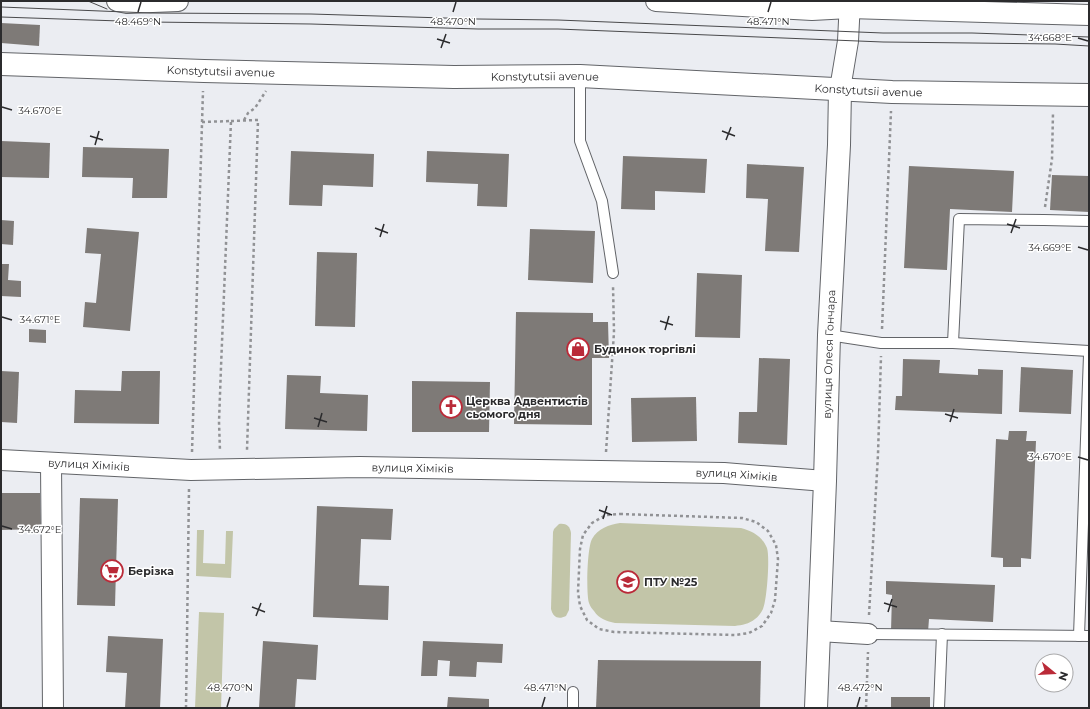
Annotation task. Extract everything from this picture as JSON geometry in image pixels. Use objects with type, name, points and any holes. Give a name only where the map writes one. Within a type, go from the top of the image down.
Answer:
[{"type":"street","points":[[117,1],[178,1]]},
{"type":"street","points":[[656,1],[812,10],[849,4],[1089,15]]},
{"type":"street","name":"вулиця Олеся Гончара","points":[[816,708],[829,335],[840,145],[840,89],[848,41],[849,4]]},
{"type":"street","name":"Konstytutsii avenue","points":[[1,64],[454,77],[580,76],[892,92],[1089,95]]},
{"type":"street","name":"вулиця Хіміків","points":[[1,460],[191,470],[360,467],[724,473],[825,481]]},
{"type":"street","points":[[52,463],[53,708]]},
{"type":"street","points":[[819,631],[868,634]]},
{"type":"lane","points":[[580,76],[580,141],[602,201],[613,273]]},
{"type":"lane","points":[[953,343],[959,219],[1089,222]]},
{"type":"lane","points":[[829,335],[881,343],[953,343],[1089,351]]},
{"type":"lane","points":[[868,634],[1084,636],[1089,355]]},
{"type":"lane","points":[[939,708],[942,634]]},
{"type":"lane","points":[[573,692],[573,708]]},
{"type":"path","points":[[186,708],[189,492],[191,470],[204,71]]},
{"type":"path","points":[[243,121],[248,113],[255,108],[263,98],[270,85],[285,73]]},
{"type":"path","points":[[866,708],[868,634],[878,454],[883,288],[892,92]]},
{"type":"path","points":[[1044,220],[1052,159],[1053,94]]},
{"type":"path","points":[[202,122],[258,120],[246,469]]},
{"type":"path","points":[[220,469],[219,422],[231,121]]},
{"type":"path","points":[[604,471],[614,332],[613,273]]},
{"type":"path","points":[[620,514],[742,518],[756,522],[768,531],[776,544],[778,559],[775,600],[771,614],[762,626],[749,633],[735,635],[614,632],[599,629],[588,620],[580,606],[578,592],[580,549],[583,535],[592,523],[606,515],[620,514]]},
{"type":"green space","points":[[620,523],[741,528],[756,535],[765,544],[768,553],[767,588],[763,609],[757,617],[750,622],[735,626],[615,623],[601,618],[591,607],[588,598],[590,544],[597,532],[608,526]]},
{"type":"green space","points":[[559,524],[564,524],[570,528],[571,533],[569,610],[566,616],[561,618],[556,617],[551,609],[553,532]]},
{"type":"green space","points":[[197,530],[204,530],[203,563],[225,564],[226,531],[233,531],[231,578],[196,576]]},
{"type":"green space","points":[[199,612],[224,613],[221,708],[195,708]]},
{"type":"building","points":[[1,23],[40,25],[39,46],[1,43]]},
{"type":"building","points":[[1,141],[50,143],[49,178],[1,177]]},
{"type":"building","points":[[83,147],[169,149],[167,198],[132,198],[133,178],[82,177]]},
{"type":"building","points":[[291,151],[374,154],[373,187],[323,185],[322,206],[289,205]]},
{"type":"building","points":[[427,151],[509,154],[507,207],[477,206],[478,184],[426,182]]},
{"type":"building","points":[[623,156],[707,159],[705,193],[655,191],[655,210],[621,209]]},
{"type":"building","points":[[747,164],[804,167],[799,252],[765,251],[768,199],[746,198]]},
{"type":"building","points":[[909,166],[1014,171],[1012,212],[950,209],[947,270],[904,268]]},
{"type":"building","points":[[1052,175],[1089,176],[1089,212],[1050,210]]},
{"type":"building","points":[[1,220],[14,221],[13,245],[1,244]]},
{"type":"building","points":[[87,228],[139,232],[130,331],[83,327],[85,302],[96,303],[101,254],[85,253]]},
{"type":"building","points":[[530,229],[595,231],[593,283],[528,280]]},
{"type":"building","points":[[317,252],[357,253],[355,327],[315,326]]},
{"type":"building","points":[[1,264],[9,264],[8,280],[21,281],[21,297],[1,296]]},
{"type":"building","points":[[697,273],[742,275],[740,338],[695,337]]},
{"type":"building","points":[[516,312],[593,313],[593,322],[608,322],[609,358],[592,358],[592,425],[514,424]]},
{"type":"building","points":[[29,329],[46,330],[46,343],[29,342]]},
{"type":"building","points":[[759,358],[790,359],[787,445],[738,443],[739,412],[757,412]]},
{"type":"building","points":[[903,359],[940,360],[939,373],[978,375],[978,369],[1003,370],[1002,414],[895,410],[896,396],[902,396]]},
{"type":"building","points":[[1021,367],[1073,370],[1071,414],[1019,412]]},
{"type":"building","points":[[1,371],[19,372],[17,423],[1,422]]},
{"type":"building","points":[[122,371],[160,371],[159,424],[74,423],[75,390],[121,391]]},
{"type":"building","points":[[287,375],[321,376],[320,393],[368,395],[367,431],[285,429]]},
{"type":"building","name":"Церква Адвентистів сьомого дня","points":[[412,381],[490,382],[489,432],[412,432]]},
{"type":"building","points":[[696,397],[697,441],[632,442],[631,398]]},
{"type":"building","points":[[1009,431],[1027,431],[1026,441],[1036,441],[1031,559],[1021,558],[1021,567],[1003,567],[1003,558],[991,557],[996,439],[1008,440]]},
{"type":"building","points":[[1,493],[40,493],[41,529],[1,530]]},
{"type":"building","points":[[80,498],[118,499],[115,606],[77,605]]},
{"type":"building","points":[[317,506],[393,509],[391,540],[361,539],[359,585],[389,586],[388,620],[313,617]]},
{"type":"building","points":[[886,581],[995,585],[993,622],[929,619],[928,632],[891,631],[892,595],[886,594]]},
{"type":"building","points":[[108,636],[163,639],[160,708],[125,708],[127,673],[106,672]]},
{"type":"building","points":[[263,641],[318,645],[316,680],[297,679],[295,708],[259,708]]},
{"type":"building","points":[[423,641],[503,644],[502,663],[477,662],[476,677],[449,676],[450,661],[438,660],[437,676],[421,676]]},
{"type":"building","points":[[598,660],[761,661],[760,708],[596,708]]},
{"type":"building","points":[[448,697],[489,699],[489,708],[447,708]]},
{"type":"building","points":[[891,697],[930,697],[930,708],[891,708]]},
{"type":"tram line","points":[[88,1],[107,9]]},
{"type":"tram line","points":[[1,7],[150,13],[311,14],[558,20],[883,33],[972,33],[1089,37]]},
{"type":"tram line","points":[[1,17],[150,22],[311,24],[478,29],[558,29],[883,42],[1055,44],[1089,46]]},
{"type":"place","name":"Будинок торгівлі","points":[[578,349]]},
{"type":"place","name":"Церква Адвентистів сьомого дня","points":[[451,407]]},
{"type":"place","name":"Берізка","points":[[112,571]]},
{"type":"place","name":"ПТУ №25","points":[[628,582]]}]
